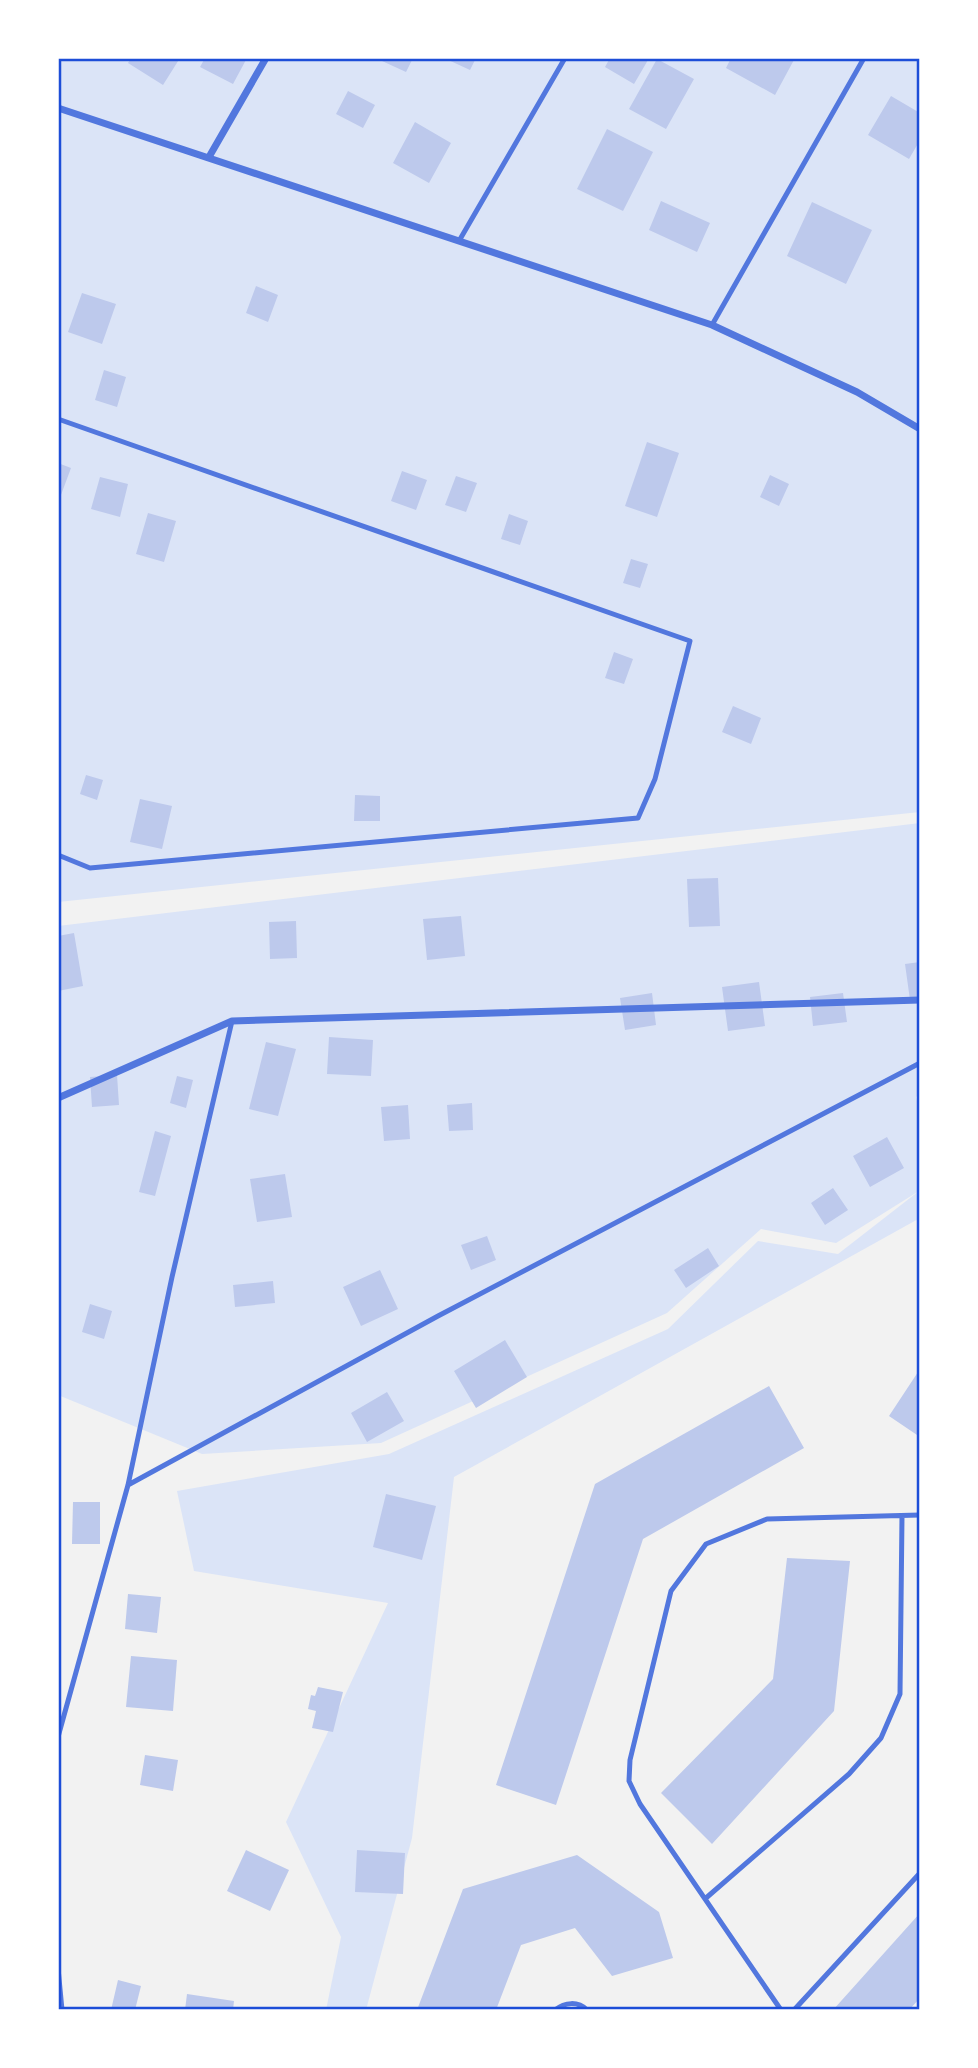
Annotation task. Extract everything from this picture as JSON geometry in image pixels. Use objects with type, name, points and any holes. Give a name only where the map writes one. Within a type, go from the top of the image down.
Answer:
[{"type":"street","points":[[209,157],[266,58]]},
{"type":"street","points":[[58,108],[712,325],[857,392],[920,429]]},
{"type":"street","points":[[58,1098],[232,1021],[920,1000]]},
{"type":"lane","points":[[459,241],[565,58]]},
{"type":"lane","points":[[712,325],[864,58]]},
{"type":"lane","points":[[58,419],[690,641],[655,779],[638,818],[90,868],[58,855]]},
{"type":"lane","points":[[58,1737],[128,1485],[172,1277],[232,1021]]},
{"type":"lane","points":[[128,1485],[438,1316],[920,1063]]},
{"type":"lane","points":[[781,2010],[640,1804],[629,1781],[630,1760],[671,1591],[706,1544],[767,1519],[920,1515]]},
{"type":"lane","points":[[706,1898],[849,1774],[881,1738],[900,1694],[902,1516]]},
{"type":"lane","points":[[794,2010],[920,1874]]},
{"type":"lane","points":[[58,1968],[62,2010]]},
{"type":"lane","points":[[555,2010],[571,2003],[582,2005],[587,2010]]},
{"type":"shaded area","points":[[58,58],[920,58],[920,812],[58,902]]},
{"type":"shaded area","points":[[920,823],[920,1094],[916,1097],[920,1113],[920,1218],[454,1477],[412,1838],[366,2010],[326,2010],[341,1937],[286,1822],[388,1603],[194,1571],[177,1491],[389,1454],[668,1329],[758,1241],[838,1254],[919,1191],[836,1243],[761,1229],[667,1313],[381,1443],[202,1454],[58,1395],[58,926]]},
{"type":"building","points":[[131,58],[180,58],[163,85],[128,63]]},
{"type":"building","points":[[205,58],[247,58],[233,84],[200,67]]},
{"type":"building","points":[[383,58],[413,58],[406,72],[382,61]]},
{"type":"building","points":[[444,58],[476,58],[470,70]]},
{"type":"building","points":[[610,58],[648,60],[634,84],[605,67]]},
{"type":"building","points":[[731,58],[795,58],[775,95],[726,68]]},
{"type":"building","points":[[657,59],[694,79],[666,129],[629,109]]},
{"type":"building","points":[[348,91],[375,105],[363,128],[336,114]]},
{"type":"building","points":[[891,96],[920,113],[920,140],[909,159],[868,135]]},
{"type":"building","points":[[415,122],[451,143],[429,183],[393,163]]},
{"type":"building","points":[[607,129],[653,152],[623,211],[577,189]]},
{"type":"building","points":[[661,201],[710,223],[697,252],[649,230]]},
{"type":"building","points":[[812,202],[872,230],[846,284],[787,256]]},
{"type":"building","points":[[256,286],[278,295],[268,322],[246,313]]},
{"type":"building","points":[[82,293],[116,304],[102,344],[68,332]]},
{"type":"building","points":[[104,370],[126,377],[117,407],[95,400]]},
{"type":"building","points":[[647,442],[679,453],[657,517],[625,506]]},
{"type":"building","points":[[58,463],[71,468],[58,503]]},
{"type":"building","points":[[402,471],[427,480],[416,510],[391,501]]},
{"type":"building","points":[[770,475],[789,484],[779,506],[760,497]]},
{"type":"building","points":[[456,476],[477,483],[466,512],[445,505]]},
{"type":"building","points":[[100,477],[128,484],[120,517],[91,509]]},
{"type":"building","points":[[148,513],[176,521],[164,562],[136,554]]},
{"type":"building","points":[[509,514],[528,521],[520,545],[501,539]]},
{"type":"building","points":[[631,559],[648,564],[640,588],[623,583]]},
{"type":"building","points":[[614,652],[633,659],[624,684],[605,678]]},
{"type":"building","points":[[733,706],[761,718],[751,744],[722,732]]},
{"type":"building","points":[[86,775],[103,780],[97,800],[80,794]]},
{"type":"building","points":[[355,795],[380,796],[380,821],[354,821]]},
{"type":"building","points":[[140,799],[172,806],[162,849],[130,842]]},
{"type":"building","points":[[718,878],[720,926],[689,927],[687,879]]},
{"type":"building","points":[[461,916],[465,956],[427,960],[423,919]]},
{"type":"building","points":[[296,921],[297,958],[270,959],[269,922]]},
{"type":"building","points":[[74,933],[83,986],[58,991],[58,936]]},
{"type":"building","points":[[920,962],[920,999],[910,1000],[905,964]]},
{"type":"building","points":[[759,982],[765,1026],[728,1031],[722,987]]},
{"type":"building","points":[[652,993],[656,1025],[625,1030],[620,998]]},
{"type":"building","points":[[843,993],[847,1022],[813,1026],[810,997]]},
{"type":"building","points":[[329,1037],[373,1040],[371,1076],[327,1074]]},
{"type":"building","points":[[266,1042],[296,1049],[278,1116],[249,1109]]},
{"type":"building","points":[[117,1075],[119,1105],[92,1107],[90,1077]]},
{"type":"building","points":[[177,1076],[193,1080],[186,1108],[170,1103]]},
{"type":"building","points":[[472,1103],[473,1130],[449,1131],[447,1105]]},
{"type":"building","points":[[408,1105],[410,1139],[384,1141],[381,1107]]},
{"type":"building","points":[[155,1131],[171,1136],[155,1196],[139,1192]]},
{"type":"building","points":[[887,1137],[904,1168],[870,1187],[853,1156]]},
{"type":"building","points":[[285,1174],[292,1217],[257,1222],[250,1179]]},
{"type":"building","points":[[833,1188],[848,1210],[825,1225],[811,1203]]},
{"type":"building","points":[[487,1236],[496,1260],[471,1270],[461,1245]]},
{"type":"building","points":[[708,1248],[719,1266],[686,1288],[674,1270]]},
{"type":"building","points":[[380,1270],[398,1309],[361,1326],[343,1287]]},
{"type":"building","points":[[273,1281],[275,1303],[235,1307],[233,1285]]},
{"type":"building","points":[[90,1304],[112,1311],[104,1339],[82,1332]]},
{"type":"building","points":[[505,1340],[527,1377],[476,1408],[454,1371]]},
{"type":"building","points":[[920,1369],[920,1437],[889,1416]]},
{"type":"building","points":[[769,1386],[804,1448],[643,1539],[556,1805],[496,1785],[595,1484]]},
{"type":"building","points":[[387,1392],[404,1421],[367,1442],[351,1413]]},
{"type":"building","points":[[386,1494],[436,1506],[422,1560],[373,1547]]},
{"type":"building","points":[[73,1502],[100,1502],[100,1544],[72,1544]]},
{"type":"building","points":[[787,1558],[850,1561],[834,1711],[712,1844],[661,1793],[773,1679]]},
{"type":"building","points":[[128,1594],[161,1597],[157,1633],[125,1629]]},
{"type":"building","points":[[131,1656],[177,1660],[173,1711],[126,1707]]},
{"type":"building","points":[[318,1687],[343,1692],[333,1732],[312,1728],[316,1711],[308,1709],[311,1695],[315,1696]]},
{"type":"building","points":[[145,1755],[178,1760],[173,1791],[140,1785]]},
{"type":"building","points":[[246,1850],[289,1870],[270,1911],[227,1891]]},
{"type":"building","points":[[357,1850],[405,1853],[403,1894],[355,1892]]},
{"type":"building","points":[[577,1855],[659,1912],[673,1958],[612,1976],[575,1928],[521,1945],[496,2010],[417,2010],[463,1889]]},
{"type":"building","points":[[920,1913],[920,1998],[909,2010],[833,2010]]},
{"type":"building","points":[[118,1980],[141,1986],[135,2010],[111,2010]]},
{"type":"building","points":[[187,1994],[234,2001],[233,2010],[185,2010]]}]
